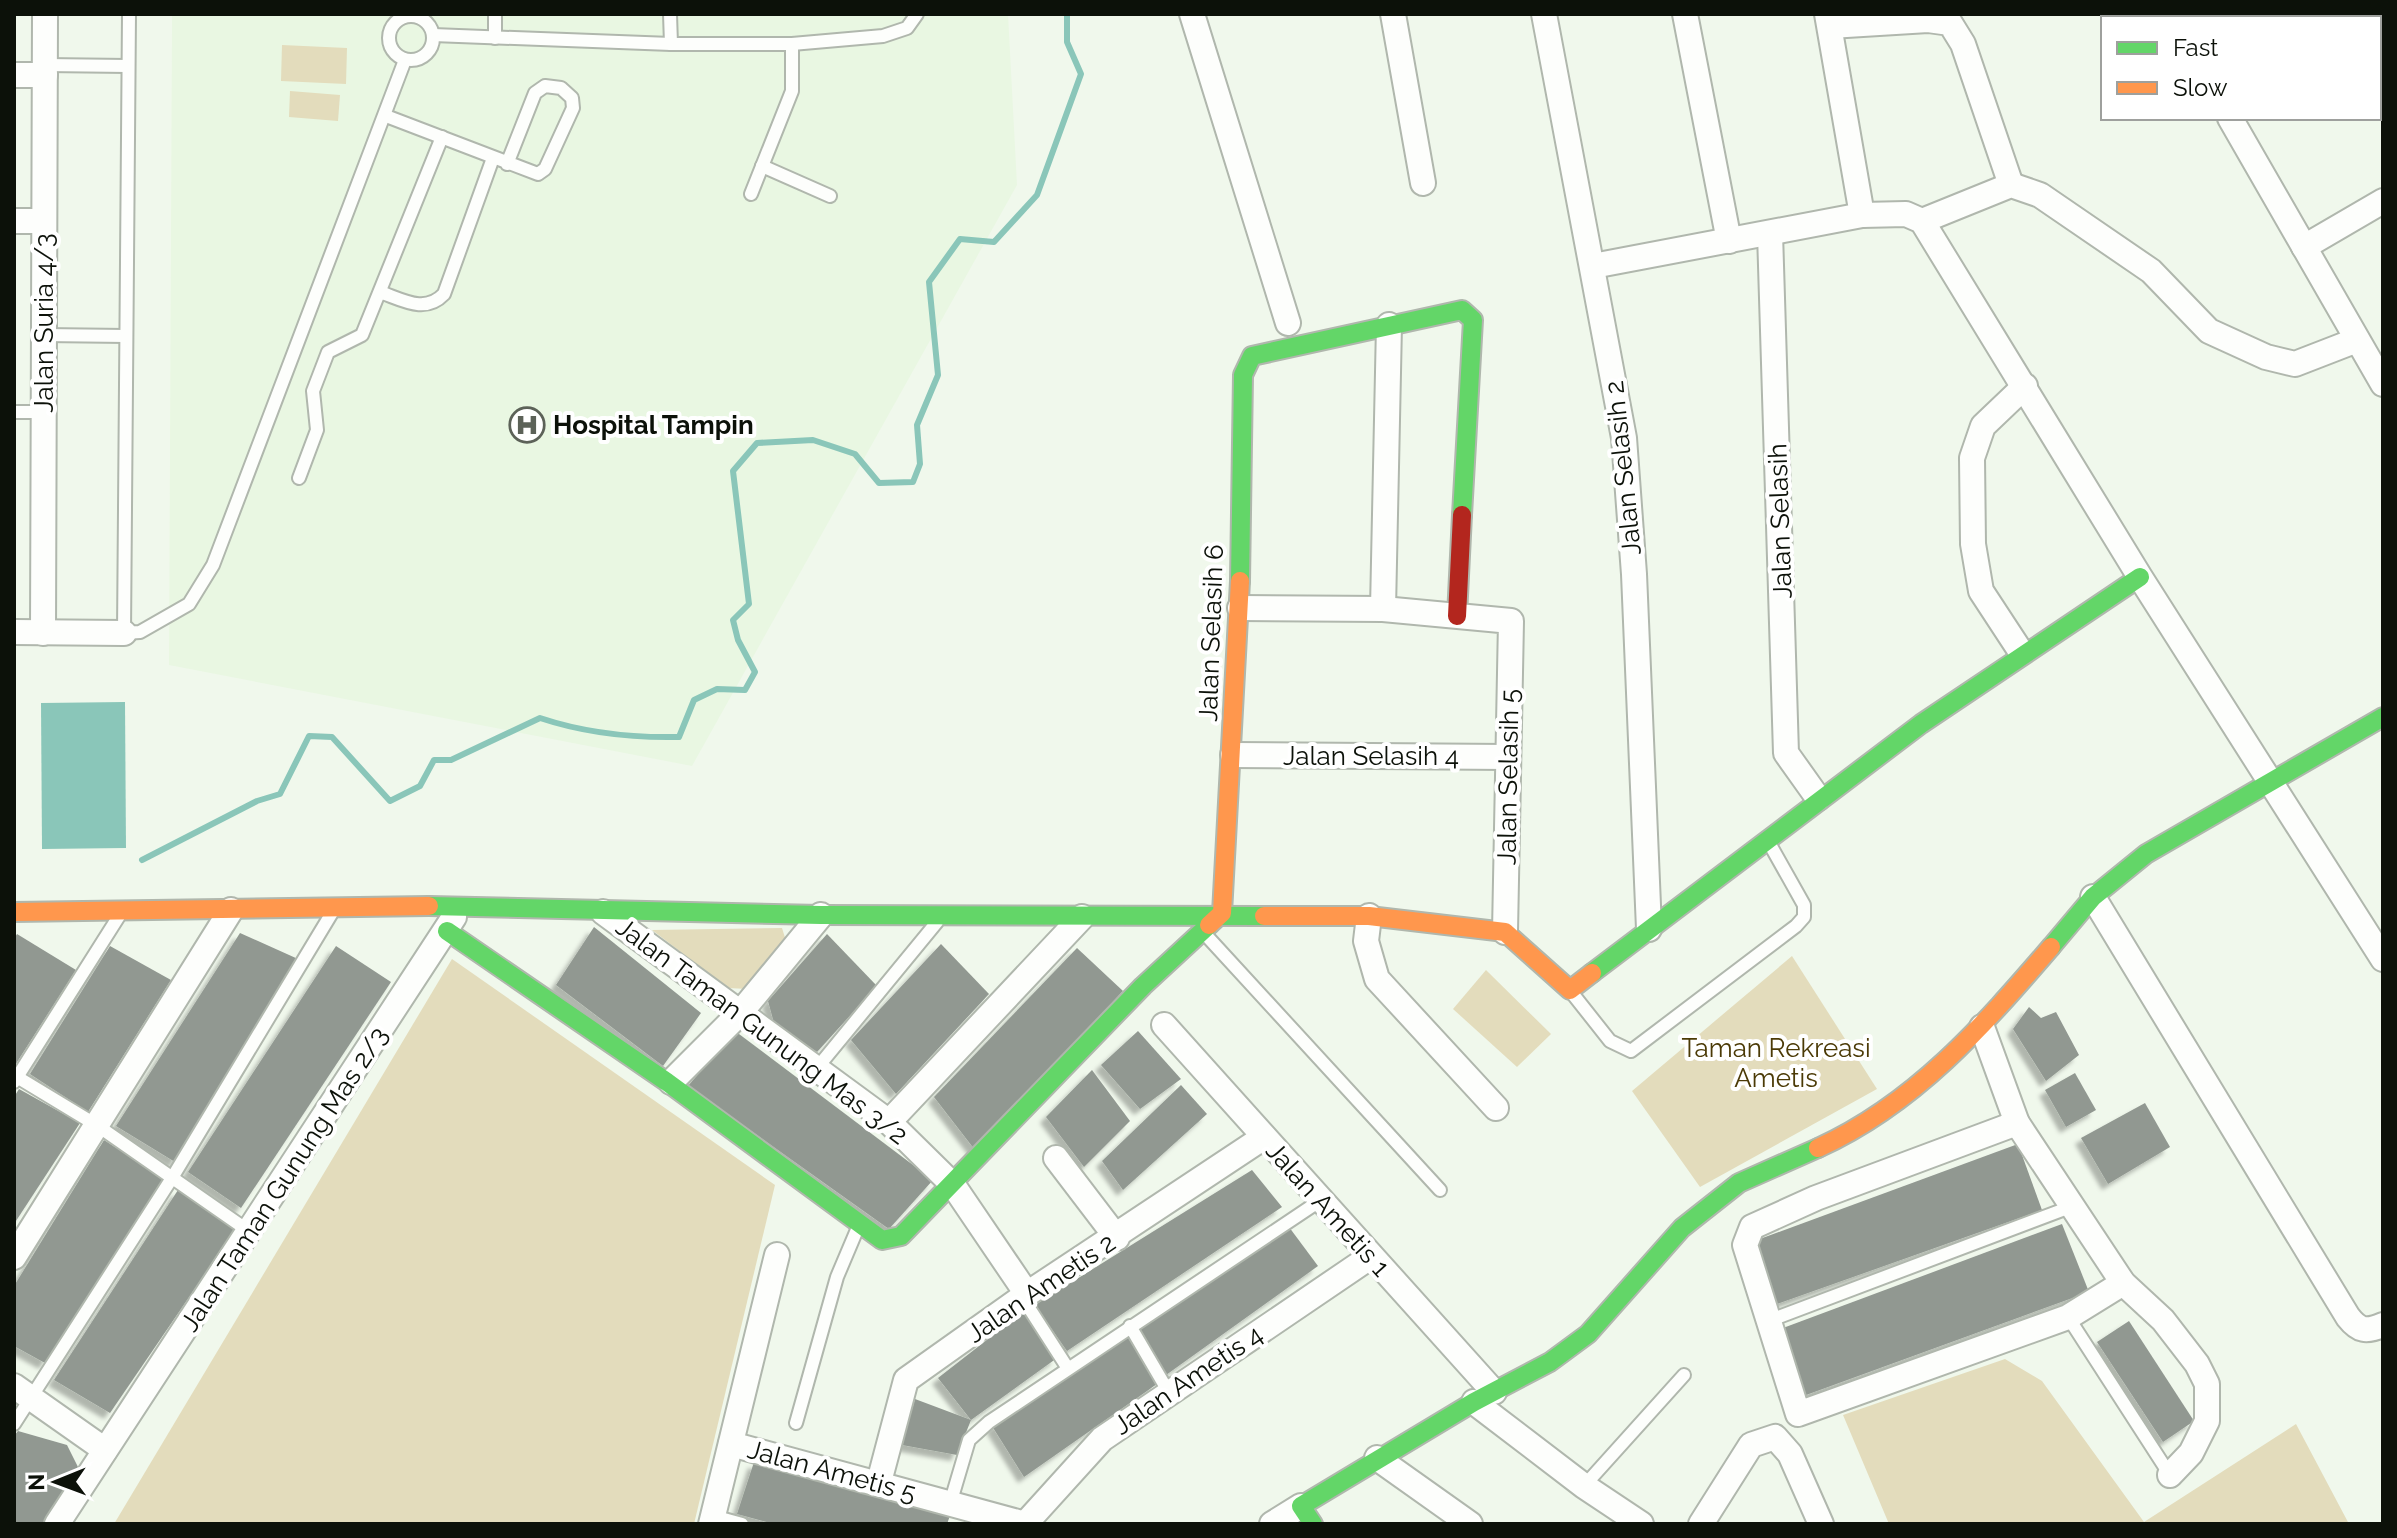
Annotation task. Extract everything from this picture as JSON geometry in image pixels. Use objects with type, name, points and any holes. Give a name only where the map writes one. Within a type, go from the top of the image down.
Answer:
[{"type":"street","name":"Jalan Suria 4/3","points":[[43,633],[45,14]]},
{"type":"street","points":[[1192,14],[1288,323]]},
{"type":"street","points":[[1393,14],[1423,183]]},
{"type":"street","name":"Jalan Selasih 2","points":[[1544,14],[1624,438],[1634,574],[1649,929]]},
{"type":"street","points":[[1685,14],[1729,241]]},
{"type":"street","points":[[1862,215],[1828,20],[1928,20],[1950,23],[1963,44],[2011,185]]},
{"type":"street","points":[[14,75],[45,70]]},
{"type":"street","points":[[2231,120],[2383,384]]},
{"type":"street","points":[[1922,221],[2011,185],[2040,195],[2151,271],[2209,331],[2266,357],[2295,364],[2357,340]]},
{"type":"street","points":[[2304,247],[2383,201]]},
{"type":"street","points":[[1593,266],[1862,215],[1906,214],[1922,221],[2140,577],[2383,959]]},
{"type":"street","points":[[14,221],[44,221]]},
{"type":"street","name":"Jalan Selasih","points":[[1770,233],[1786,753],[1818,798]]},
{"type":"street","points":[[1240,608],[1383,609],[1457,616],[1473,320],[1462,310],[1389,325],[1383,609]]},
{"type":"street","name":"Jalan Selasih 6","points":[[1222,913],[1240,608],[1243,375],[1252,356],[1389,325]]},
{"type":"street","points":[[2021,652],[1981,591],[1973,544],[1972,458],[1983,426],[2025,386]]},
{"type":"street","points":[[14,912],[459,906],[603,912],[821,915],[1082,917],[1222,913],[1369,916],[1505,932],[1570,990],[1818,798],[2021,652],[2140,577]]},
{"type":"street","name":"Jalan Selasih 5","points":[[1457,616],[1511,621],[1505,932]]},
{"type":"street","points":[[14,632],[124,633]]},
{"type":"street","points":[[1272,1524],[1307,1515],[1377,1458],[1550,1362],[1588,1334],[1682,1228],[1739,1183],[1844,1136],[1915,1089],[1982,1027],[2093,897],[2146,854],[2383,717]]},
{"type":"street","name":"Jalan Selasih 4","points":[[1233,755],[1508,757]]},
{"type":"street","points":[[2093,897],[2348,1317],[2357,1329],[2369,1331],[2383,1325]]},
{"type":"street","name":"Jalan Taman Gunung Mas 2/3","points":[[57,1524],[447,931],[459,906]]},
{"type":"street","points":[[14,1257],[231,910]]},
{"type":"street","name":"Jalan Taman Gunung Mas 3/2","points":[[603,912],[889,1122],[953,1185],[1024,1296]]},
{"type":"street","points":[[447,931],[671,1082],[803,1176],[882,1240],[901,1236],[1143,986],[1204,933],[1222,913]]},
{"type":"street","points":[[671,1082],[741,1012],[821,915]]},
{"type":"street","points":[[1369,916],[1366,941],[1377,979],[1496,1108]]},
{"type":"street","points":[[889,1122],[1082,917]]},
{"type":"street","name":"Jalan Ametis 1","points":[[1164,1025],[1321,1200],[1484,1397],[1584,1486],[1641,1524]]},
{"type":"street","points":[[1982,1027],[2017,1123],[2123,1283],[2163,1320],[2197,1364],[2207,1384],[2207,1421],[2191,1453],[2170,1475]]},
{"type":"street","points":[[2017,1123],[1816,1198],[1752,1227],[1745,1245],[1798,1414],[2068,1317],[2123,1283]]},
{"type":"street","name":"Jalan Ametis 2","points":[[879,1482],[906,1380],[1024,1296],[1117,1238],[1264,1137]]},
{"type":"street","points":[[1056,1158],[1117,1238]]},
{"type":"street","points":[[712,1520],[777,1255]]},
{"type":"street","name":"Jalan Ametis 4","points":[[1025,1524],[1102,1439],[1168,1391],[1370,1257]]},
{"type":"street","points":[[23,1392],[105,1450]]},
{"type":"street","points":[[1711,1519],[1751,1445],[1775,1437],[1790,1454],[1821,1524]]},
{"type":"street","name":"Jalan Ametis 5","points":[[731,1444],[1025,1524]]},
{"type":"street","points":[[1377,1458],[1470,1524]]},
{"type":"lane","points":[[129,14],[124,633],[140,632],[189,604],[213,565],[405,60]]},
{"type":"lane","points":[[495,14],[495,38]]},
{"type":"lane","points":[[670,14],[671,44]]},
{"type":"lane","points":[[433,35],[671,44],[792,44],[883,36],[907,28],[917,14]]},
{"type":"lane","points":[[414,15],[427,22],[433,35],[425,55],[405,60],[393,51],[389,37],[394,24],[414,15]]},
{"type":"lane","points":[[751,194],[792,91],[792,44]]},
{"type":"lane","points":[[45,70],[128,66]]},
{"type":"lane","points":[[386,116],[507,164],[538,174],[545,169],[573,108],[572,98],[561,88],[545,86],[535,93],[507,164]]},
{"type":"lane","points":[[299,478],[317,430],[313,391],[328,352],[362,335],[442,137]]},
{"type":"lane","points":[[380,292],[422,306],[435,304],[444,294],[493,158]]},
{"type":"lane","points":[[762,166],[830,196]]},
{"type":"lane","points":[[44,335],[126,336]]},
{"type":"lane","points":[[14,412],[44,412]]},
{"type":"lane","points":[[1570,990],[1610,1041],[1631,1051],[1796,926],[1804,917],[1804,905],[1767,838]]},
{"type":"lane","points":[[14,1424],[23,1392],[172,1178],[334,908]]},
{"type":"lane","points":[[122,911],[16,1080],[98,1126],[250,1232]]},
{"type":"lane","points":[[817,1068],[942,916]]},
{"type":"lane","points":[[1204,933],[1440,1190]]},
{"type":"lane","points":[[950,1504],[969,1440],[1067,1367],[1321,1200]]},
{"type":"lane","points":[[1768,1321],[2073,1206]]},
{"type":"lane","points":[[796,1423],[837,1277],[860,1223]]},
{"type":"lane","points":[[1024,1296],[1067,1367]]},
{"type":"lane","points":[[2068,1317],[2170,1475]]},
{"type":"lane","points":[[1130,1326],[1168,1391]]},
{"type":"lane","points":[[1584,1486],[1684,1375]]},
{"type":"lane","points":[[712,1520],[742,1524]]},
{"type":"shaded area","name":"Hospital Tampin","points":[[172,14],[1008,14],[1017,185],[692,766],[169,665]]},
{"type":"green space","points":[[282,45],[347,48],[346,84],[281,81]]},
{"type":"green space","points":[[290,91],[340,95],[338,121],[289,117]]},
{"type":"green space","points":[[782,928],[787,944],[747,989],[728,988],[652,930]]},
{"type":"green space","name":"Taman Rekreasi Ametis","points":[[1792,956],[1877,1089],[1700,1187],[1632,1091]]},
{"type":"green space","points":[[452,959],[775,1185],[694,1524],[114,1524]]},
{"type":"green space","points":[[1486,970],[1551,1034],[1517,1067],[1453,1009]]},
{"type":"green space","points":[[2005,1359],[2042,1381],[2144,1522],[2296,1424],[2349,1524],[1889,1524],[1843,1415]]},
{"type":"water","points":[[125,702],[126,848],[42,849],[41,703]]},
{"type":"building","points":[[594,927],[701,1013],[663,1066],[556,985]]},
{"type":"building","points":[[240,933],[298,959],[175,1162],[116,1126]]},
{"type":"building","points":[[17,934],[76,970],[14,1067],[14,939]]},
{"type":"building","points":[[827,934],[877,986],[817,1052],[774,1023],[768,1001]]},
{"type":"building","points":[[941,944],[989,994],[896,1094],[851,1040]]},
{"type":"building","points":[[110,946],[171,980],[88,1112],[30,1074]]},
{"type":"building","points":[[336,946],[391,982],[241,1208],[188,1172]]},
{"type":"building","points":[[1077,948],[1123,991],[975,1150],[934,1097]]},
{"type":"building","points":[[2029,1007],[2041,1018],[2056,1012],[2079,1055],[2046,1081],[2013,1029]]},
{"type":"building","points":[[735,1031],[933,1180],[889,1229],[688,1086]]},
{"type":"building","points":[[1138,1031],[1181,1079],[1140,1109],[1101,1065]]},
{"type":"building","points":[[1092,1070],[1130,1121],[1084,1167],[1046,1117]]},
{"type":"building","points":[[2075,1073],[2096,1110],[2066,1127],[2045,1090]]},
{"type":"building","points":[[1181,1085],[1207,1114],[1123,1190],[1102,1161]]},
{"type":"building","points":[[19,1089],[80,1123],[14,1224],[14,1097]]},
{"type":"building","points":[[2145,1103],[2170,1147],[2108,1184],[2081,1138]]},
{"type":"building","points":[[104,1140],[164,1178],[45,1363],[14,1346],[14,1286]]},
{"type":"building","points":[[2018,1144],[2042,1210],[1777,1304],[1757,1240]]},
{"type":"building","points":[[1252,1170],[1282,1207],[1067,1351],[1035,1305]]},
{"type":"building","points":[[178,1190],[235,1230],[110,1413],[54,1380]]},
{"type":"building","points":[[2062,1224],[2089,1292],[1806,1395],[1783,1328]]},
{"type":"building","points":[[1289,1227],[1318,1266],[1166,1375],[1138,1328]]},
{"type":"building","points":[[1024,1311],[1057,1358],[971,1420],[938,1378]]},
{"type":"building","points":[[2129,1321],[2194,1421],[2163,1442],[2097,1342]]},
{"type":"building","points":[[1126,1334],[1157,1384],[1024,1477],[992,1426]]},
{"type":"building","points":[[915,1399],[971,1420],[957,1455],[902,1445]]},
{"type":"building","points":[[18,1431],[67,1445],[79,1469],[43,1524],[14,1524],[14,1436]]},
{"type":"building","points":[[754,1462],[951,1513],[947,1524],[774,1524],[737,1514]]},
{"type":"waterway","points":[[142,860],[257,801],[280,794],[309,736],[332,737],[390,801],[420,786],[434,760],[451,760],[540,718],[609,734],[679,737],[694,700],[717,689],[745,690],[755,672],[738,640],[733,620],[749,604],[733,471],[757,443],[813,440],[855,454],[879,483],[913,482],[920,464],[917,425],[938,375],[929,282],[960,239],[994,242],[1037,195],[1081,74],[1067,42],[1067,14]]},
{"type":"traffic: fast","points":[[1240,581],[1243,375],[1252,356],[1462,310],[1473,320],[1462,515]]},
{"type":"traffic: fast","points":[[1592,973],[1921,724],[2140,577]]},
{"type":"traffic: fast","points":[[2051,947],[2093,897],[2146,854],[2383,717]]},
{"type":"traffic: fast","points":[[429,906],[821,915],[1264,916]]},
{"type":"traffic: fast","points":[[447,931],[667,1082],[882,1240],[901,1236],[1143,986],[1209,925]]},
{"type":"traffic: fast","points":[[1313,1524],[1301,1506],[1474,1402],[1550,1362],[1588,1334],[1682,1228],[1739,1183],[1818,1148]]},
{"type":"traffic: slow","points":[[1209,925],[1222,913],[1240,581]]},
{"type":"traffic: slow","points":[[14,912],[429,906]]},
{"type":"traffic: slow","points":[[1264,916],[1369,916],[1505,932],[1570,990],[1592,973]]},
{"type":"traffic: slow","points":[[1818,1148],[1886,1109],[1945,1061],[2000,1006],[2051,947]]},
{"type":"traffic: jam","points":[[1457,616],[1462,515]]},
{"type":"place","name":"Hospital Tampin","points":[[527,425]]}]
